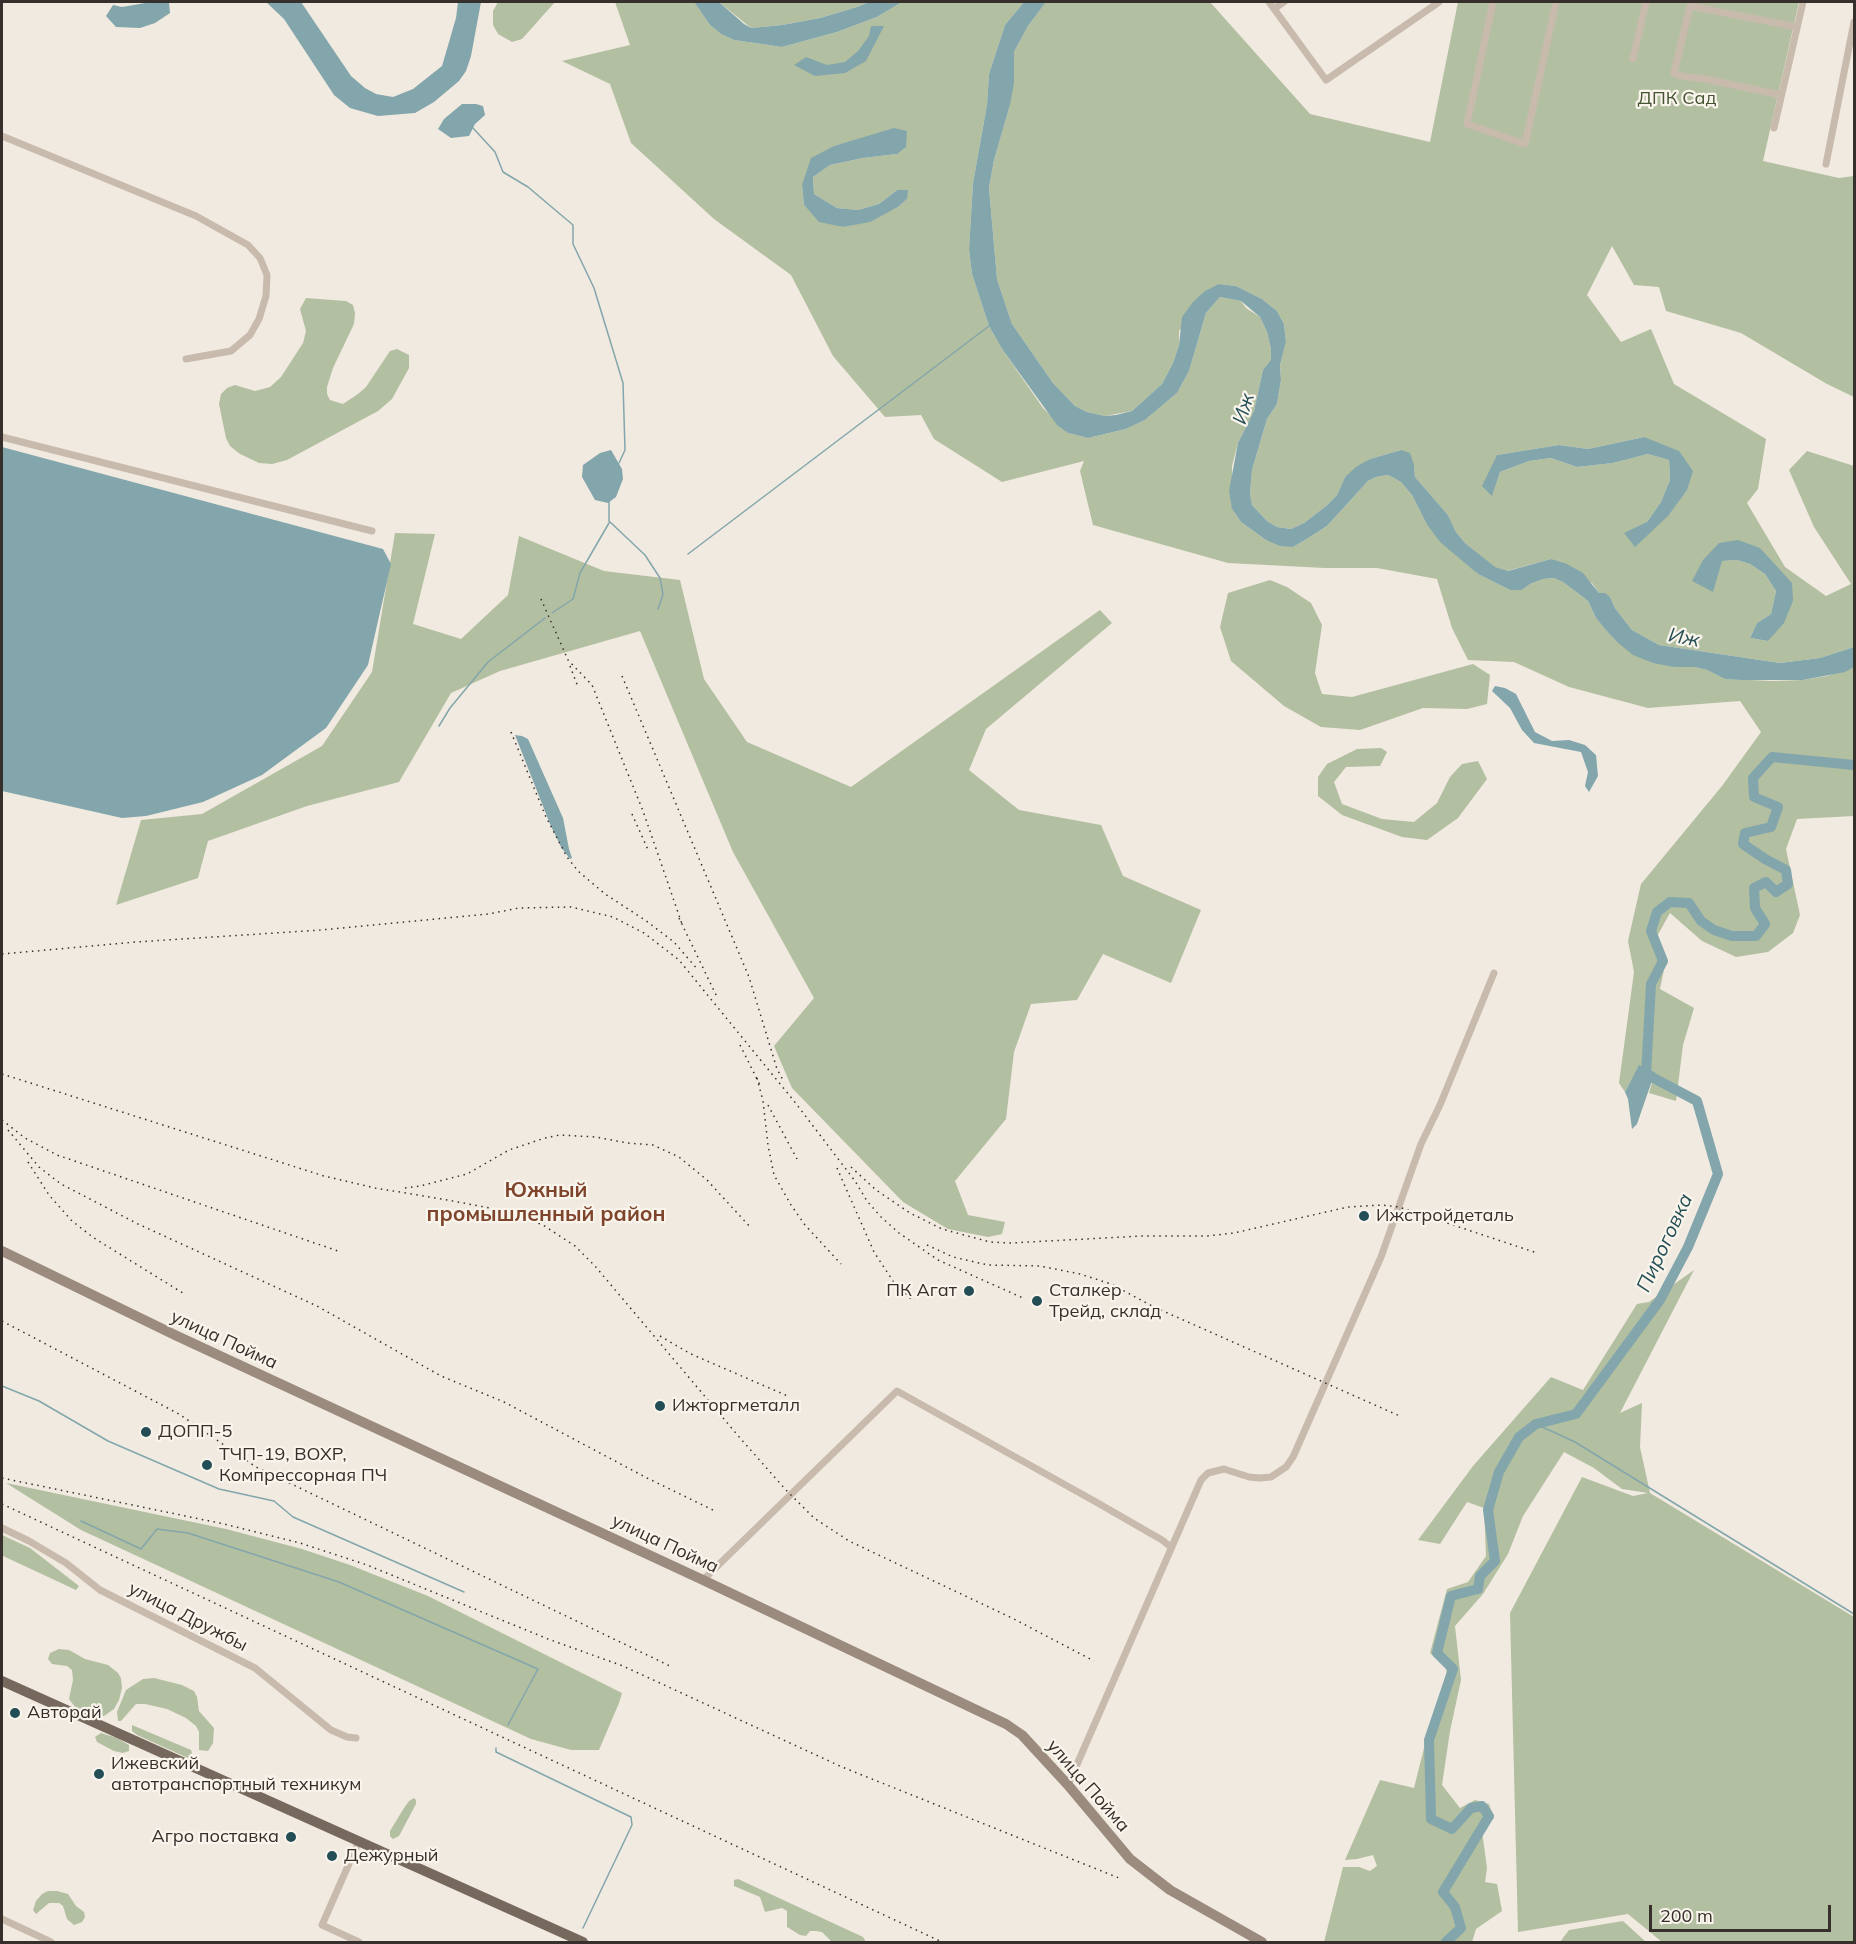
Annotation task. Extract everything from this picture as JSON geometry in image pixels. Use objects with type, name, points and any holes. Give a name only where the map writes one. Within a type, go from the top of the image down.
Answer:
[{"type":"main road","name":"улица Пойма","points":[[2,1251],[177,1336],[703,1580],[1006,1724],[1022,1735],[1068,1785],[1130,1859],[1185,1900],[1262,1942]]},
{"type":"main road","points":[[2,1681],[583,1942]]},
{"type":"street","points":[[1269,2],[1326,80],[1439,2]]},
{"type":"street","points":[[1274,9],[1284,2]]},
{"type":"street","points":[[1493,2],[1467,124],[1525,144],[1556,2]]},
{"type":"street","points":[[1633,59],[1646,2]]},
{"type":"street","points":[[1774,128],[1803,2]]},
{"type":"street","points":[[1781,95],[1674,73],[1691,4],[1797,27]]},
{"type":"street","points":[[1826,164],[1854,22]]},
{"type":"street","points":[[2,136],[196,216],[248,245],[260,258],[267,275],[266,296],[259,319],[250,335],[231,351],[186,359]]},
{"type":"street","points":[[2,437],[372,531]]},
{"type":"street","points":[[1068,1785],[1195,1490],[1208,1473],[1224,1469],[1249,1477],[1271,1477],[1286,1467],[1293,1457],[1381,1257],[1421,1144],[1440,1105],[1494,973]]},
{"type":"street","points":[[703,1580],[897,1391],[1096,1502],[1171,1547]]},
{"type":"street","name":"улица Дружбы","points":[[2,1528],[66,1563],[100,1590],[255,1668],[331,1730],[356,1738]]},
{"type":"street","points":[[359,1841],[322,1925],[359,1942]]},
{"type":"street","points":[[2,1919],[51,1942]]},
{"type":"green space","points":[[498,2],[555,2],[522,39],[512,42],[498,34],[493,25],[493,11]]},
{"type":"green space","points":[[615,2],[694,2],[710,25],[721,34],[734,40],[782,47],[837,32],[877,17],[902,2],[1024,2],[1005,25],[989,74],[987,105],[973,183],[969,250],[972,274],[989,326],[1043,408],[1068,433],[1088,438],[1126,429],[1145,420],[1177,393],[1189,371],[1206,313],[1220,297],[1241,301],[1246,308],[1260,317],[1267,332],[1271,361],[1263,370],[1254,411],[1238,443],[1232,466],[1232,509],[1241,522],[1266,540],[1293,547],[1327,526],[1368,481],[1388,475],[1401,482],[1412,495],[1426,523],[1478,574],[1510,590],[1522,590],[1543,579],[1554,578],[1563,582],[1588,601],[1596,618],[1617,642],[1674,667],[1695,667],[1725,679],[1773,681],[1827,676],[1854,667],[1854,816],[1797,819],[1786,849],[1800,915],[1793,933],[1768,952],[1736,957],[1702,941],[1670,913],[1656,938],[1666,960],[1660,989],[1694,1008],[1683,1045],[1676,1101],[1649,1093],[1655,1072],[1639,1066],[1625,1092],[1619,1083],[1634,972],[1628,941],[1641,884],[1722,786],[1761,732],[1740,701],[1648,708],[1569,687],[1514,662],[1468,660],[1452,628],[1437,579],[1377,568],[1228,563],[1093,525],[1080,471],[1084,461],[1002,482],[934,439],[921,415],[885,417],[833,356],[791,275],[714,219],[631,143],[610,84],[562,61],[630,45]],"holes":[[[858,140],[897,154],[830,165],[813,177],[814,194],[837,208],[858,210],[879,204],[897,190],[907,199],[898,207],[870,221],[843,227],[819,221],[804,205],[802,185],[834,146]]]},
{"type":"green space","points":[[719,2],[869,2],[820,18],[751,28]]},
{"type":"green space","name":"ДПК Сад","points":[[1046,2],[1210,2],[1310,114],[1430,142],[1458,2],[1799,2],[1763,161],[1839,178],[1854,176],[1854,397],[1827,384],[1741,333],[1666,311],[1659,287],[1634,285],[1612,246],[1587,295],[1621,342],[1651,329],[1674,384],[1766,439],[1758,489],[1747,503],[1785,567],[1826,596],[1851,584],[1814,527],[1789,470],[1807,451],[1854,466],[1854,647],[1820,658],[1780,663],[1659,645],[1632,630],[1615,608],[1610,597],[1599,593],[1592,583],[1551,559],[1507,571],[1494,567],[1465,543],[1456,532],[1448,515],[1415,477],[1414,465],[1401,450],[1370,459],[1345,477],[1337,495],[1304,523],[1291,529],[1277,527],[1267,521],[1252,505],[1250,494],[1252,470],[1267,419],[1277,404],[1281,380],[1280,365],[1286,342],[1284,324],[1277,311],[1262,299],[1236,286],[1219,284],[1179,331],[1179,345],[1162,384],[1132,411],[1105,416],[1087,412],[1075,406],[1053,383],[1012,324],[997,279],[989,188],[994,160],[1010,105],[1014,52],[1028,26]],"holes":[[[1644,437],[1693,471],[1635,546],[1647,522],[1661,502],[1670,480],[1669,460],[1648,454],[1613,463],[1577,467],[1551,458],[1529,461],[1500,472],[1492,495],[1497,455],[1559,445],[1588,449]],[[1760,548],[1793,601],[1768,641],[1750,638],[1757,623],[1771,614],[1776,591],[1765,574],[1750,564],[1737,560],[1721,561]]]},
{"type":"green space","points":[[306,298],[346,301],[353,305],[355,313],[354,324],[333,368],[327,387],[330,400],[343,404],[358,394],[366,387],[390,351],[397,349],[409,355],[409,368],[392,399],[378,411],[287,460],[272,464],[259,463],[240,454],[230,446],[226,438],[219,404],[221,394],[227,388],[235,385],[255,391],[270,387],[281,377],[303,343],[306,331],[300,309]]},
{"type":"green space","points":[[395,533],[435,534],[413,624],[461,639],[508,595],[519,536],[604,571],[680,580],[704,679],[747,742],[851,787],[1100,610],[1112,623],[986,729],[969,770],[1019,810],[1101,825],[1123,876],[1201,910],[1171,983],[1103,954],[1077,1000],[1031,1004],[1014,1052],[1006,1119],[955,1181],[968,1215],[1005,1222],[1002,1234],[988,1237],[948,1229],[903,1202],[792,1088],[774,1046],[814,998],[733,852],[640,631],[500,671],[451,693],[399,782],[307,806],[208,841],[198,878],[116,905],[141,820],[202,814],[322,746],[372,672]]},
{"type":"green space","points":[[1270,580],[1287,587],[1311,603],[1322,625],[1315,673],[1322,694],[1352,697],[1473,664],[1490,675],[1487,704],[1467,709],[1423,708],[1360,730],[1321,727],[1284,706],[1231,661],[1220,627],[1228,593]]},
{"type":"green space","points":[[1381,748],[1387,752],[1380,766],[1346,767],[1334,782],[1342,804],[1382,819],[1414,822],[1437,803],[1450,777],[1462,764],[1478,761],[1487,779],[1458,818],[1427,840],[1402,837],[1342,815],[1318,796],[1318,777],[1327,764],[1357,749]]},
{"type":"green space","points":[[1694,1270],[1620,1413],[1642,1403],[1640,1447],[1650,1493],[1854,1617],[1854,1942],[1662,1942],[1628,1914],[1518,1932],[1510,1613],[1582,1477],[1633,1496],[1648,1493],[1622,1489],[1594,1468],[1564,1452],[1523,1516],[1508,1554],[1483,1594],[1455,1626],[1461,1680],[1442,1785],[1460,1808],[1475,1800],[1489,1804],[1494,1818],[1482,1831],[1487,1868],[1485,1882],[1497,1884],[1502,1911],[1476,1929],[1472,1942],[1324,1942],[1343,1867],[1359,1867],[1370,1871],[1377,1866],[1373,1855],[1345,1860],[1380,1780],[1414,1788],[1428,1732],[1447,1678],[1446,1667],[1430,1653],[1447,1589],[1468,1582],[1486,1556],[1484,1508],[1467,1502],[1440,1544],[1418,1540],[1473,1466],[1551,1377],[1583,1390],[1637,1304],[1649,1302]]},
{"type":"green space","points":[[6,1483],[226,1529],[302,1549],[350,1565],[428,1596],[622,1693],[619,1703],[599,1750],[571,1750],[531,1739],[81,1530]]},
{"type":"green space","points":[[2,1535],[30,1548],[79,1586],[76,1590],[2,1557]]},
{"type":"green space","points":[[59,1649],[69,1650],[85,1659],[108,1665],[118,1673],[122,1688],[114,1709],[104,1716],[97,1716],[75,1707],[69,1699],[73,1680],[72,1670],[67,1666],[52,1664],[48,1659],[50,1653]]},
{"type":"green space","points":[[154,1678],[182,1685],[194,1691],[199,1711],[214,1728],[213,1743],[208,1751],[199,1750],[199,1732],[196,1726],[186,1718],[167,1709],[136,1704],[121,1721],[118,1721],[117,1712],[126,1690],[143,1679]]},
{"type":"green space","points":[[132,1725],[191,1750],[192,1753],[188,1758],[137,1735],[132,1731]]},
{"type":"green space","points":[[101,1733],[129,1745],[129,1751],[123,1753],[114,1751],[97,1742],[95,1737]]},
{"type":"green space","points":[[414,1798],[416,1804],[399,1836],[393,1839],[390,1831],[409,1801]]},
{"type":"green space","points":[[738,1879],[863,1937],[866,1942],[832,1942],[822,1932],[816,1931],[810,1931],[806,1936],[800,1935],[787,1927],[787,1911],[782,1908],[765,1912],[760,1897],[734,1886],[734,1880]]},
{"type":"green space","points":[[48,1891],[68,1894],[76,1906],[84,1912],[85,1917],[82,1922],[74,1925],[67,1919],[63,1906],[59,1903],[49,1903],[36,1914],[33,1910],[36,1901]]},
{"type":"green space","points":[[1623,1921],[1646,1942],[1560,1942],[1569,1930]]},
{"type":"water","points":[[151,2],[169,2],[170,13],[155,23],[140,28],[116,27],[106,16],[113,5],[122,7]]},
{"type":"water","points":[[266,2],[301,2],[351,76],[376,94],[393,97],[413,89],[442,66],[456,18],[458,2],[481,2],[471,56],[466,71],[459,81],[434,102],[415,113],[378,116],[350,108],[334,95],[284,19]]},
{"type":"water","points":[[694,2],[719,2],[751,28],[820,18],[869,2],[902,2],[877,17],[837,32],[782,47],[734,40],[721,34],[710,25]]},
{"type":"water","name":"Иж","points":[[1024,2],[1046,2],[1028,26],[1014,52],[1014,83],[1010,105],[994,160],[989,188],[997,279],[1012,324],[1053,383],[1075,406],[1087,412],[1105,416],[1132,411],[1162,384],[1179,345],[1182,317],[1193,302],[1205,291],[1219,284],[1236,286],[1262,299],[1277,311],[1284,324],[1286,342],[1280,365],[1281,380],[1277,404],[1267,419],[1252,470],[1250,494],[1252,505],[1267,521],[1277,527],[1291,529],[1304,523],[1337,495],[1345,477],[1356,467],[1370,459],[1401,450],[1410,453],[1415,477],[1448,515],[1456,532],[1465,543],[1495,567],[1508,571],[1551,559],[1567,564],[1583,573],[1599,593],[1605,593],[1610,597],[1615,608],[1632,630],[1659,645],[1780,663],[1820,658],[1854,647],[1854,667],[1845,672],[1803,680],[1741,680],[1725,679],[1695,667],[1674,667],[1653,663],[1633,655],[1617,642],[1596,618],[1588,601],[1563,582],[1554,578],[1543,579],[1522,590],[1510,590],[1478,574],[1440,542],[1426,523],[1412,495],[1401,482],[1388,475],[1368,481],[1327,526],[1293,547],[1280,546],[1266,540],[1241,522],[1232,509],[1229,491],[1238,443],[1254,411],[1263,370],[1271,360],[1267,332],[1260,317],[1241,301],[1220,297],[1206,313],[1189,371],[1177,393],[1145,420],[1126,429],[1088,438],[1068,433],[1057,425],[1002,349],[989,326],[972,274],[969,250],[973,183],[987,105],[989,74],[1005,25]]},
{"type":"water","points":[[871,26],[884,26],[866,61],[845,73],[815,76],[794,65],[806,57],[827,65],[845,62],[858,51],[869,36]]},
{"type":"water","points":[[462,104],[483,106],[485,115],[475,124],[469,136],[451,138],[438,129],[444,119]]},
{"type":"water","points":[[894,128],[907,131],[906,147],[897,154],[830,165],[813,177],[814,194],[837,208],[858,210],[879,204],[897,190],[908,190],[907,199],[898,207],[870,222],[843,227],[819,222],[804,205],[802,185],[811,158],[834,146]]},
{"type":"water","points":[[1644,437],[1679,451],[1693,471],[1687,490],[1668,516],[1635,547],[1624,533],[1647,522],[1661,502],[1670,480],[1669,460],[1648,454],[1613,463],[1577,467],[1551,458],[1529,461],[1500,472],[1492,496],[1482,486],[1497,455],[1559,445],[1588,449]]},
{"type":"water","points":[[2,447],[383,549],[391,564],[368,665],[326,728],[262,775],[203,802],[146,816],[122,818],[2,791]]},
{"type":"water","points":[[611,450],[622,469],[623,479],[616,497],[608,503],[595,500],[582,477],[583,465],[600,453]]},
{"type":"water","points":[[1738,540],[1760,548],[1792,583],[1793,601],[1784,623],[1768,641],[1750,638],[1757,623],[1771,614],[1776,591],[1765,574],[1750,564],[1737,560],[1722,561],[1713,592],[1692,581],[1703,560],[1719,543]]},
{"type":"water","points":[[1495,686],[1516,694],[1535,732],[1552,741],[1569,740],[1585,745],[1596,755],[1598,776],[1589,792],[1585,786],[1588,772],[1581,752],[1534,743],[1522,730],[1510,708],[1492,691]]},
{"type":"water","points":[[515,735],[528,739],[563,818],[572,858],[570,859],[561,847],[550,824]]},
{"type":"water","points":[[1639,1065],[1655,1072],[1637,1124],[1632,1129],[1625,1092]]},
{"type":"waterway","points":[[473,128],[495,152],[503,172],[528,187],[573,225],[573,244],[594,288],[623,383],[625,450],[619,463]]},
{"type":"waterway","points":[[688,554],[989,326]]},
{"type":"waterway","points":[[609,502],[609,521],[645,555],[660,578],[663,594],[658,609]]},
{"type":"waterway","points":[[552,613],[573,599],[580,573],[609,523]]},
{"type":"waterway","points":[[439,726],[450,708],[488,662],[545,618]]},
{"type":"waterway","name":"Пироговка","points":[[1446,1942],[1461,1928],[1455,1907],[1443,1892],[1489,1816],[1482,1806],[1471,1808],[1452,1829],[1431,1819],[1429,1740],[1453,1669],[1437,1653],[1451,1596],[1478,1589],[1480,1576],[1495,1561],[1488,1510],[1499,1472],[1519,1437],[1536,1424],[1576,1414],[1660,1300],[1688,1247],[1718,1174],[1697,1101],[1646,1074],[1651,984],[1663,961],[1651,931],[1657,912],[1670,902],[1689,903],[1701,921],[1714,930],[1732,936],[1756,936],[1765,924],[1755,908],[1754,888],[1766,882],[1776,892],[1788,884],[1786,870],[1743,844],[1745,833],[1771,827],[1778,807],[1754,797],[1753,778],[1772,757],[1854,765]]},
{"type":"waterway","points":[[2,1386],[39,1401],[108,1441],[219,1489],[274,1501],[293,1517],[464,1592]]},
{"type":"waterway","points":[[1536,1424],[1575,1442],[1854,1614]]},
{"type":"waterway","points":[[81,1521],[141,1549],[157,1529],[188,1533],[339,1582],[538,1669],[508,1725]]},
{"type":"waterway","points":[[496,1748],[496,1752],[631,1817],[632,1825],[583,1928]]},
{"type":"railway","points":[[541,599],[568,660],[592,685],[643,811],[682,924]]},
{"type":"railway","points":[[570,666],[578,687]]},
{"type":"railway","points":[[622,676],[749,977],[777,1069],[783,1080]]},
{"type":"railway","points":[[511,732],[546,817],[567,857],[578,871],[605,894],[674,942],[698,970]]},
{"type":"railway","points":[[632,814],[649,852]]},
{"type":"railway","points":[[2,954],[136,942],[321,930],[488,914],[519,908],[571,907],[613,917],[644,933],[679,960],[794,1101],[881,1217],[899,1233],[938,1260],[1023,1298]]},
{"type":"railway","points":[[679,918],[718,999]]},
{"type":"railway","points":[[740,1045],[760,1085]]},
{"type":"railway","points":[[2,1074],[324,1176],[375,1188],[511,1212],[543,1225],[575,1246],[595,1266],[740,1438],[814,1518],[849,1541],[1012,1618],[1094,1661]]},
{"type":"railway","points":[[757,1078],[763,1101],[774,1175],[805,1225],[841,1264]]},
{"type":"railway","points":[[768,1105],[797,1159]]},
{"type":"railway","points":[[2,1120],[25,1138],[57,1155],[341,1252]]},
{"type":"railway","points":[[8,1130],[39,1167],[61,1184],[138,1224],[317,1306],[441,1376],[504,1402],[647,1478],[717,1512]]},
{"type":"railway","points":[[405,1188],[467,1174],[509,1150],[545,1138],[560,1135],[596,1137],[653,1145],[679,1157],[707,1180],[751,1228]]},
{"type":"railway","points":[[28,1162],[49,1195],[72,1221],[94,1238],[186,1295]]},
{"type":"railway","points":[[851,1167],[876,1190],[910,1213],[942,1229],[990,1242],[1207,1236],[1234,1233],[1348,1207],[1382,1205],[1399,1207],[1537,1253]]},
{"type":"railway","points":[[837,1168],[874,1252],[893,1281],[912,1300]]},
{"type":"railway","points":[[927,1245],[953,1257],[988,1265],[1040,1266],[1080,1274],[1111,1284],[1154,1307],[1402,1417]]},
{"type":"railway","points":[[2,1321],[179,1414],[256,1467],[670,1666]]},
{"type":"railway","points":[[660,1336],[691,1354],[790,1397]]},
{"type":"railway","points":[[2,1478],[224,1524],[300,1543],[367,1565],[548,1639],[623,1666],[842,1767],[1119,1878]]},
{"type":"railway","points":[[2,1504],[942,1942]]},
{"type":"place","name":"Ижстройдеталь","points":[[1364,1216]]},
{"type":"place","name":"ПК Агат","points":[[969,1291]]},
{"type":"place","name":"Сталкер Трейд, склад","points":[[1037,1301]]},
{"type":"place","name":"Ижторгметалл","points":[[660,1406]]},
{"type":"place","name":"ДОПП-5","points":[[146,1432]]},
{"type":"place","name":"ТЧП-19, ВОХР, Компрессорная ПЧ","points":[[207,1465]]},
{"type":"place","name":"Авторай","points":[[15,1713]]},
{"type":"place","name":"Ижевский автотранспортный техникум","points":[[99,1774]]},
{"type":"place","name":"Агро поставка","points":[[291,1837]]},
{"type":"place","name":"Дежурный","points":[[332,1856]]},
{"type":"district","name":"Южный промышленный район","points":[[546,1203]]}]
